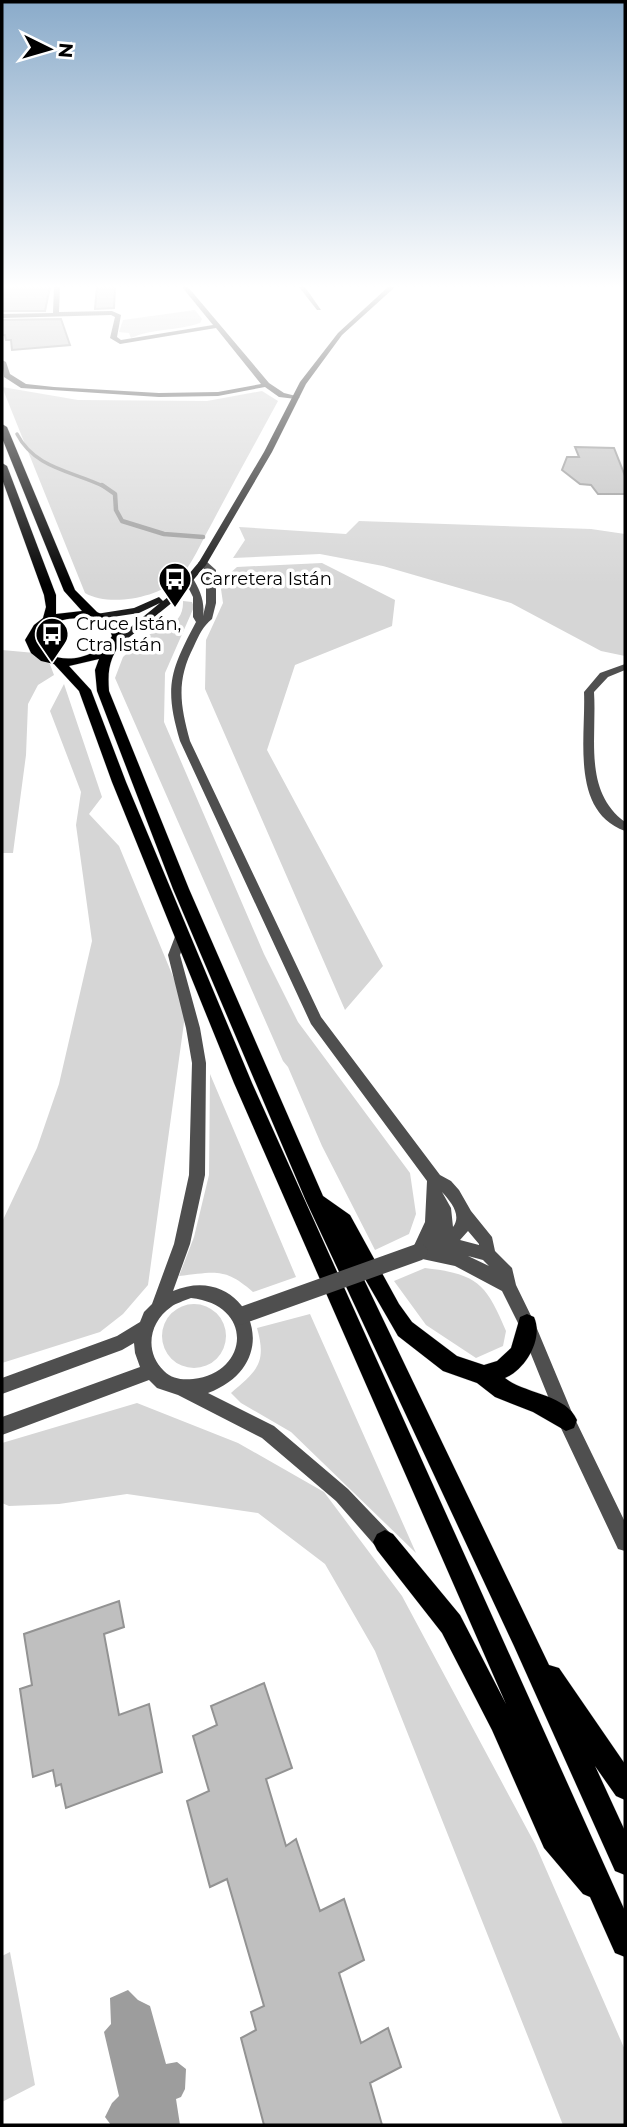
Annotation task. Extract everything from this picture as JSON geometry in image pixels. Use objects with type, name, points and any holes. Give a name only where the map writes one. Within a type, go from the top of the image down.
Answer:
[{"type":"main road","points":[[182,587],[136,611],[95,615],[70,614],[49,620],[32,635],[31,646],[41,656],[58,661],[85,660],[111,649],[182,587],[203,563],[304,386]]},
{"type":"main road","points":[[2,427],[70,591],[95,615],[111,622],[118,631],[101,670],[103,691],[181,889],[316,1201],[523,1637],[625,1861]]},
{"type":"main road","points":[[2,466],[50,595],[52,607],[49,620]]},
{"type":"main road","points":[[58,661],[85,690],[118,782],[243,1083],[625,1943]]},
{"type":"main road","points":[[316,1201],[343,1221],[392,1311],[405,1329],[452,1364],[484,1376],[503,1390],[540,1404],[566,1420]]},
{"type":"main road","points":[[484,1376],[501,1371],[516,1362],[522,1349],[527,1324]]},
{"type":"main road","points":[[385,1542],[451,1624],[502,1721],[554,1838],[607,1900]]},
{"type":"main road","points":[[523,1637],[625,1787]]},
{"type":"street","points":[[27,386],[159,395],[218,394],[259,386]]},
{"type":"street","points":[[268,386],[282,395],[296,397]]},
{"type":"street","points":[[203,563],[211,570],[210,612],[201,622],[180,659],[177,670],[175,703],[185,741],[316,1020],[435,1180],[445,1184],[486,1242],[488,1254],[506,1273],[508,1286],[527,1324],[566,1420],[625,1542]]},
{"type":"street","points":[[182,587],[212,588]]},
{"type":"street","points":[[182,587],[199,597]]},
{"type":"street","points":[[182,587],[199,597]]},
{"type":"street","points":[[199,597],[198,617],[201,622]]},
{"type":"street","points":[[625,667],[612,669],[599,678],[589,692],[592,718],[588,775],[596,799],[625,827]]},
{"type":"street","points":[[2,1387],[122,1342],[143,1328],[160,1303],[182,1244],[197,1175],[200,1126],[199,1063],[193,1027],[174,955],[181,934]]},
{"type":"street","points":[[419,1252],[428,1238],[433,1222],[435,1180]]},
{"type":"street","points":[[436,1198],[446,1215],[445,1249]]},
{"type":"street","points":[[445,1249],[461,1230],[465,1215]]},
{"type":"street","points":[[240,1316],[419,1252],[445,1249],[488,1254]]},
{"type":"street","points":[[445,1249],[508,1286]]},
{"type":"street","points":[[160,1303],[174,1295],[205,1290],[232,1304],[245,1330],[244,1345],[238,1361],[228,1373],[205,1385],[180,1387]]},
{"type":"street","points":[[143,1328],[141,1343],[151,1371],[164,1381],[268,1432],[342,1494],[385,1542]]},
{"type":"street","points":[[2,1426],[151,1371]]},
{"type":"shaded area","points":[[2,387],[78,400],[207,401],[262,391],[278,401],[187,568],[177,580],[157,592],[119,600],[85,593]]},
{"type":"shaded area","points":[[359,521],[591,529],[625,534],[625,656],[601,651],[511,603],[383,566],[320,554],[233,558],[245,540],[239,527],[346,534]]},
{"type":"shaded area","points":[[322,563],[395,600],[392,626],[295,665],[267,750],[383,966],[345,1010],[205,689],[206,640],[223,603],[220,582],[237,567]]},
{"type":"shaded area","points":[[183,601],[192,602],[194,607],[165,673],[164,722],[264,954],[298,1022],[410,1173],[416,1214],[409,1234],[375,1250],[322,1146],[283,1061],[115,678],[123,657],[136,645],[135,641],[174,623],[182,610]]},
{"type":"shaded area","points":[[2,650],[46,654],[54,675],[38,685],[28,704],[26,755],[13,853],[2,853]]},
{"type":"shaded area","points":[[64,684],[102,797],[89,814],[119,846],[186,1008],[148,1285],[123,1314],[100,1332],[2,1363],[2,1222],[37,1148],[59,1084],[92,941],[76,825],[81,792],[50,711]]},
{"type":"shaded area","points":[[210,1074],[296,1277],[253,1292],[235,1278],[219,1273],[179,1276],[194,1237],[209,1175]]},
{"type":"shaded area","points":[[425,1268],[443,1270],[468,1278],[485,1292],[506,1331],[503,1346],[476,1358],[426,1325],[394,1281]]},
{"type":"shaded area","points":[[188,1304],[200,1304],[217,1313],[224,1324],[224,1348],[217,1359],[200,1368],[188,1368],[176,1363],[167,1354],[162,1342],[162,1330],[167,1318],[176,1309]]},
{"type":"shaded area","points":[[310,1314],[416,1553],[291,1432],[241,1403],[231,1393],[258,1365],[261,1350],[257,1328]]},
{"type":"shaded area","points":[[137,1403],[238,1443],[324,1492],[402,1596],[535,1844],[625,2050],[625,2125],[563,2125],[375,1651],[325,1564],[258,1513],[127,1494],[59,1504],[9,1506],[2,1503],[2,1443]]},
{"type":"shaded area","points":[[10,1952],[35,2085],[2,2102],[2,1956]]},
{"type":"shaded area","points":[[128,1990],[138,2000],[150,2006],[166,2064],[177,2062],[186,2069],[185,2089],[181,2097],[176,2099],[180,2125],[111,2125],[105,2117],[119,2096],[104,2032],[111,2024],[110,1998]]},
{"type":"building","points":[[575,447],[614,448],[625,476],[625,494],[598,494],[591,485],[580,484],[562,470],[567,457],[579,457]]},
{"type":"building","points":[[119,1601],[124,1627],[104,1634],[119,1715],[149,1704],[162,1772],[66,1808],[61,1784],[56,1786],[53,1770],[33,1777],[20,1689],[32,1685],[24,1634]]},
{"type":"building","points":[[264,1683],[292,1768],[266,1779],[286,1846],[296,1839],[320,1911],[344,1899],[364,1960],[339,1973],[361,2043],[388,2028],[401,2067],[370,2083],[382,2125],[264,2125],[241,2038],[256,2030],[251,2012],[264,2006],[227,1879],[210,1887],[187,1801],[209,1791],[193,1736],[217,1725],[211,1706]]},
{"type":"waterway","points":[[17,434],[25,446],[44,462],[105,487]]},
{"type":"waterway","points":[[105,487],[115,494],[116,510],[122,521],[164,534],[203,537]]},
{"type":"place","name":"Carretera Istán","points":[[175,609]]},
{"type":"place","name":"Cruce Istán, Ctra Istán","points":[[52,664]]}]
